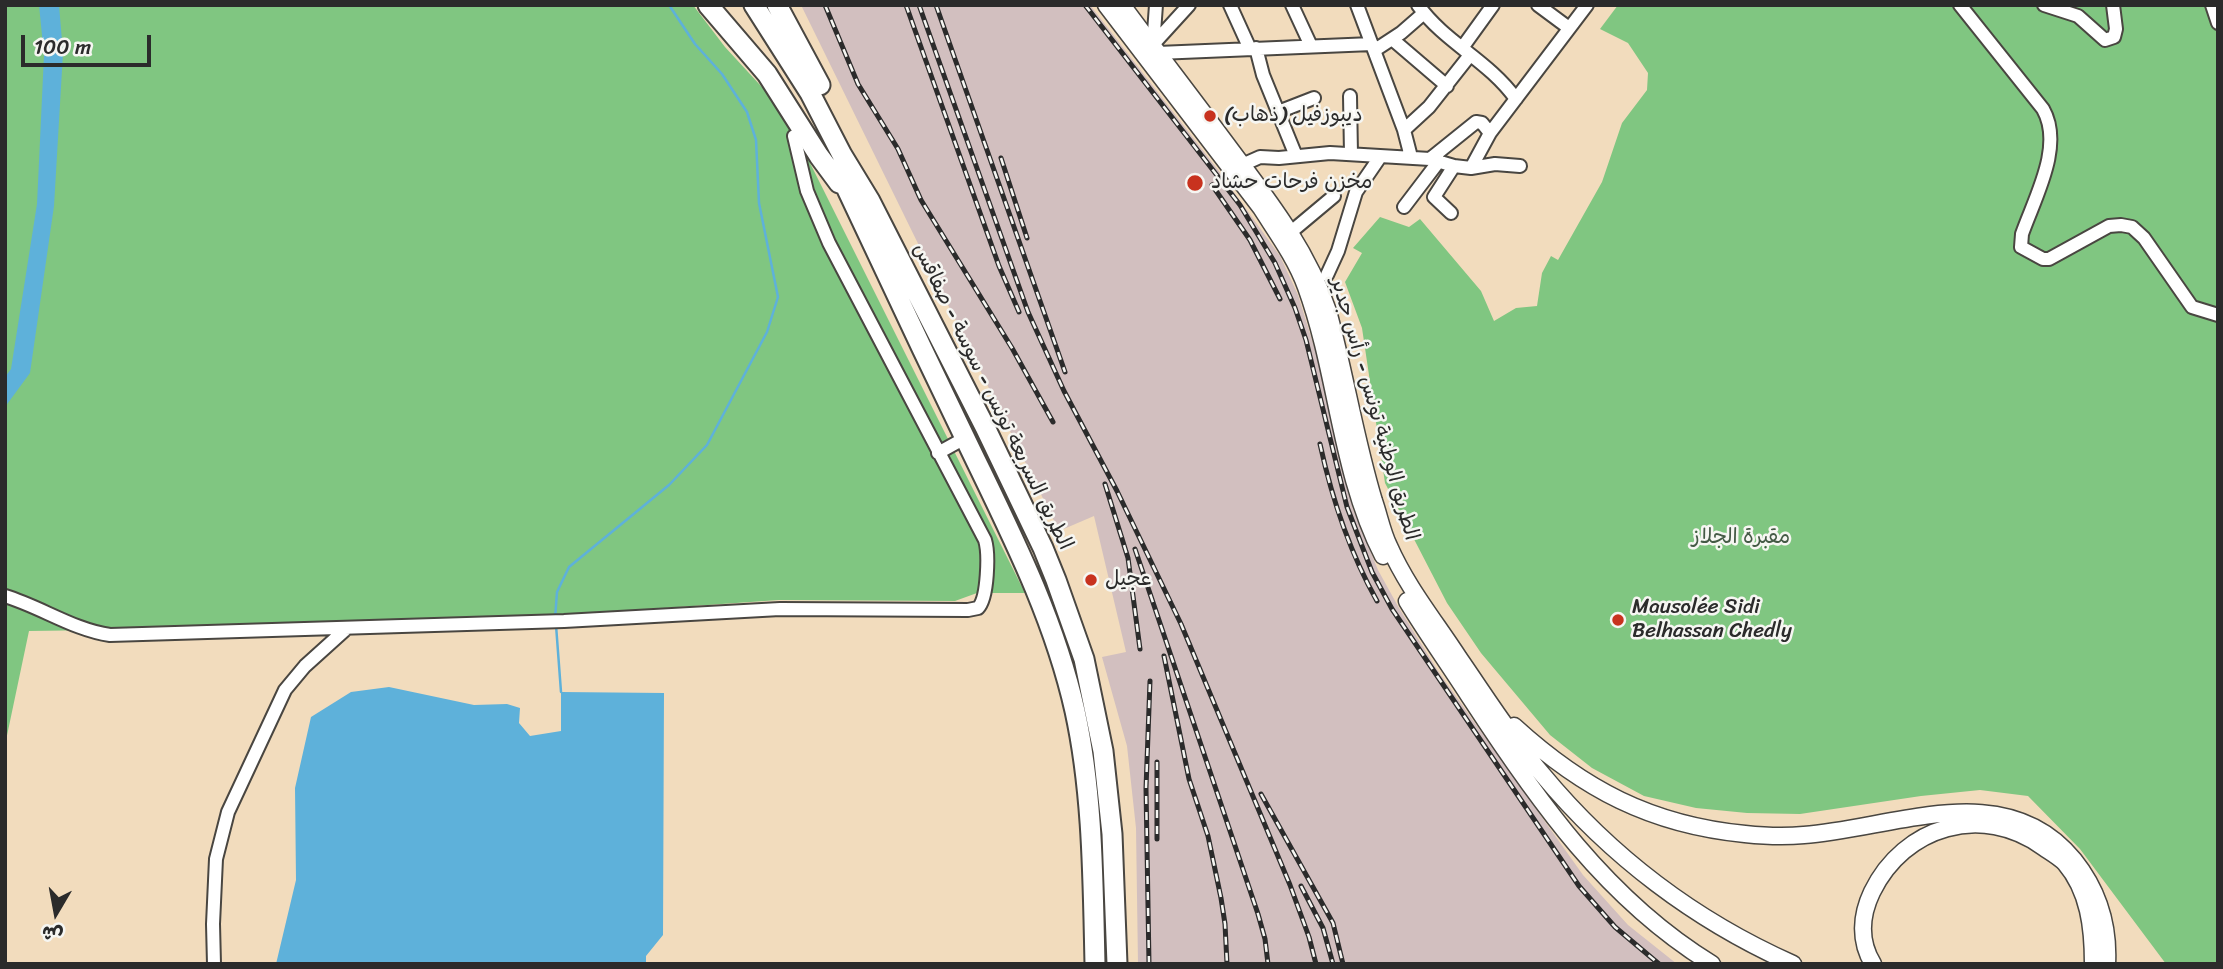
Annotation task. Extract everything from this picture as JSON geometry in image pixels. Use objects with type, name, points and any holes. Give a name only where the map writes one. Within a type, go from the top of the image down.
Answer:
[{"type":"highway","points":[[708,5],[767,74],[819,156],[861,201],[867,184],[852,147],[777,5]]},
{"type":"highway","name":"الطريق السريعة تونس - سوسة - صفاقس","points":[[740,5],[801,98],[861,201],[1043,548],[1084,659],[1103,751],[1112,834],[1116,964]]},
{"type":"highway","name":"الطريق السريعة تونس - سوسة - صفاقس","points":[[754,5],[786,52],[842,155],[965,438],[1018,546],[1056,641],[1075,712],[1089,816],[1095,964]]},
{"type":"main road","name":"الطريق الوطنية تونس - رأس جدير","points":[[1106,5],[1151,51],[1242,165],[1291,232],[1320,287],[1328,310],[1366,472],[1388,544],[1419,601],[1488,702],[1557,792],[1627,859],[1691,909],[1757,947],[1793,964]]},
{"type":"main road","name":"الطريق الوطنية تونس - رأس جدير","points":[[1122,5],[1283,241],[1305,283],[1366,516],[1377,545],[1418,618],[1529,785],[1581,852],[1649,920],[1712,964]]},
{"type":"main road","points":[[1488,702],[1540,750],[1588,784],[1641,811],[1691,826],[1747,834],[1804,835],[1967,811],[2002,815],[2026,823],[2064,848],[2090,879],[2102,913],[2108,964]]},
{"type":"main road","points":[[1872,964],[1862,928],[1864,912],[1874,887],[1889,864],[1902,850],[1926,836],[1957,825],[1975,824],[1992,824],[2029,836],[2064,862],[2080,886],[2090,914],[2093,964]]},
{"type":"street","points":[[1151,51],[1156,5]]},
{"type":"street","points":[[1151,51],[1189,5]]},
{"type":"street","points":[[1230,5],[1253,48],[1296,156]]},
{"type":"street","points":[[1292,5],[1311,46]]},
{"type":"street","points":[[1357,5],[1404,130],[1411,157]]},
{"type":"street","points":[[1404,130],[1447,86],[1493,5]]},
{"type":"street","points":[[1538,5],[1569,28]]},
{"type":"street","points":[[1471,168],[1490,133],[1587,5]]},
{"type":"street","points":[[1960,5],[2049,119],[2052,131],[2050,156],[2022,234],[2021,247],[2043,259],[2049,259],[2109,226],[2132,227],[2144,238],[2192,307],[2218,315]]},
{"type":"street","points":[[2044,5],[2078,16],[2105,40],[2109,40],[2114,37],[2116,29],[2113,5]]},
{"type":"street","points":[[2212,5],[2218,23]]},
{"type":"street","points":[[1151,51],[1311,46],[1373,47],[1392,39],[1421,9],[1466,51],[1497,75],[1516,99]]},
{"type":"street","points":[[1392,39],[1447,86]]},
{"type":"street","points":[[1350,96],[1351,154]]},
{"type":"street","points":[[1278,111],[1314,98]]},
{"type":"street","points":[[1404,207],[1434,160],[1476,122],[1482,123],[1490,133]]},
{"type":"street","points":[[5,596],[94,633],[110,635],[544,622],[780,609],[968,611],[978,608],[984,599],[987,546],[829,243],[807,191],[794,136]]},
{"type":"street","points":[[1242,165],[1259,157],[1351,154],[1411,157],[1471,168],[1495,164],[1520,166]]},
{"type":"street","points":[[1327,275],[1338,251],[1356,192],[1380,156]]},
{"type":"street","points":[[1451,213],[1434,197],[1454,166]]},
{"type":"street","points":[[1291,232],[1334,196]]},
{"type":"street","points":[[939,453],[965,438]]},
{"type":"street","points":[[214,964],[216,859],[228,812],[285,690],[304,666],[346,629]]},
{"type":"shaded area","points":[[801,5],[1090,5],[1218,170],[1280,256],[1298,295],[1318,359],[1353,509],[1378,570],[1399,608],[1438,671],[1583,875],[1628,925],[1677,964],[1138,964],[1136,828],[1127,746],[1102,657],[1126,652],[1094,516],[1059,531]]},
{"type":"green space","points":[[5,5],[693,5],[725,47],[784,111],[1025,593],[977,593],[955,601],[779,600],[564,615],[323,627],[29,631],[5,745]]},
{"type":"green space","name":"مقبرة الجلاز","points":[[1618,5],[2218,5],[2218,964],[2166,964],[2080,849],[2028,796],[1980,790],[1800,814],[1696,808],[1644,796],[1592,768],[1550,735],[1481,653],[1447,603],[1385,483],[1362,328],[1345,282],[1362,253],[1353,248],[1380,217],[1409,227],[1420,219],[1481,291],[1494,321],[1516,308],[1537,306],[1542,273],[1551,256],[1558,260],[1602,182],[1622,123],[1647,90],[1648,73],[1628,43],[1600,29]]},
{"type":"water","points":[[39,5],[59,5],[63,53],[54,206],[30,373],[5,407],[5,377],[11,369],[37,204],[44,55]]},
{"type":"water","points":[[389,687],[474,705],[507,704],[520,708],[519,723],[530,736],[561,731],[561,692],[664,693],[663,935],[646,956],[646,964],[276,964],[296,880],[295,788],[311,717],[351,692]]},
{"type":"waterway","points":[[555,619],[557,592],[569,567],[669,485],[707,445],[767,332],[778,297],[759,203],[756,140],[747,112],[722,74],[695,44],[669,5]]},
{"type":"waterway","points":[[556,625],[561,692]]},
{"type":"railway","points":[[825,5],[858,84],[898,149],[921,200],[1012,348],[1053,422]]},
{"type":"railway","points":[[906,5],[999,266],[1019,312]]},
{"type":"railway","points":[[919,5],[1028,312],[1064,391],[1117,491],[1181,624],[1290,885],[1316,964]]},
{"type":"railway","points":[[936,5],[1065,372]]},
{"type":"railway","points":[[1085,5],[1240,205],[1275,263],[1306,340],[1347,507],[1372,572],[1392,609],[1579,886],[1615,927],[1659,964]]},
{"type":"railway","points":[[1001,158],[1027,238]]},
{"type":"railway","points":[[1212,185],[1250,240],[1280,299]]},
{"type":"railway","points":[[1320,444],[1342,524],[1377,601]]},
{"type":"railway","points":[[1105,484],[1128,558],[1140,649]]},
{"type":"railway","points":[[1135,549],[1258,914],[1268,964]]},
{"type":"railway","points":[[1164,656],[1189,779],[1208,836],[1221,898],[1227,964]]},
{"type":"railway","points":[[1149,964],[1146,788],[1150,681]]},
{"type":"railway","points":[[1157,762],[1157,839]]},
{"type":"railway","points":[[1261,794],[1333,923],[1343,964]]},
{"type":"railway","points":[[1301,886],[1323,928],[1333,964]]},
{"type":"place","name":"ديبوزفيل (ذهاب)","points":[[1210,116]]},
{"type":"place","name":"مخزن فرحات حشاد","points":[[1195,183]]},
{"type":"place","name":"عجيل","points":[[1091,580]]},
{"type":"place","name":"Mausolée Sidi Belhassan Chedly","points":[[1618,620]]}]
